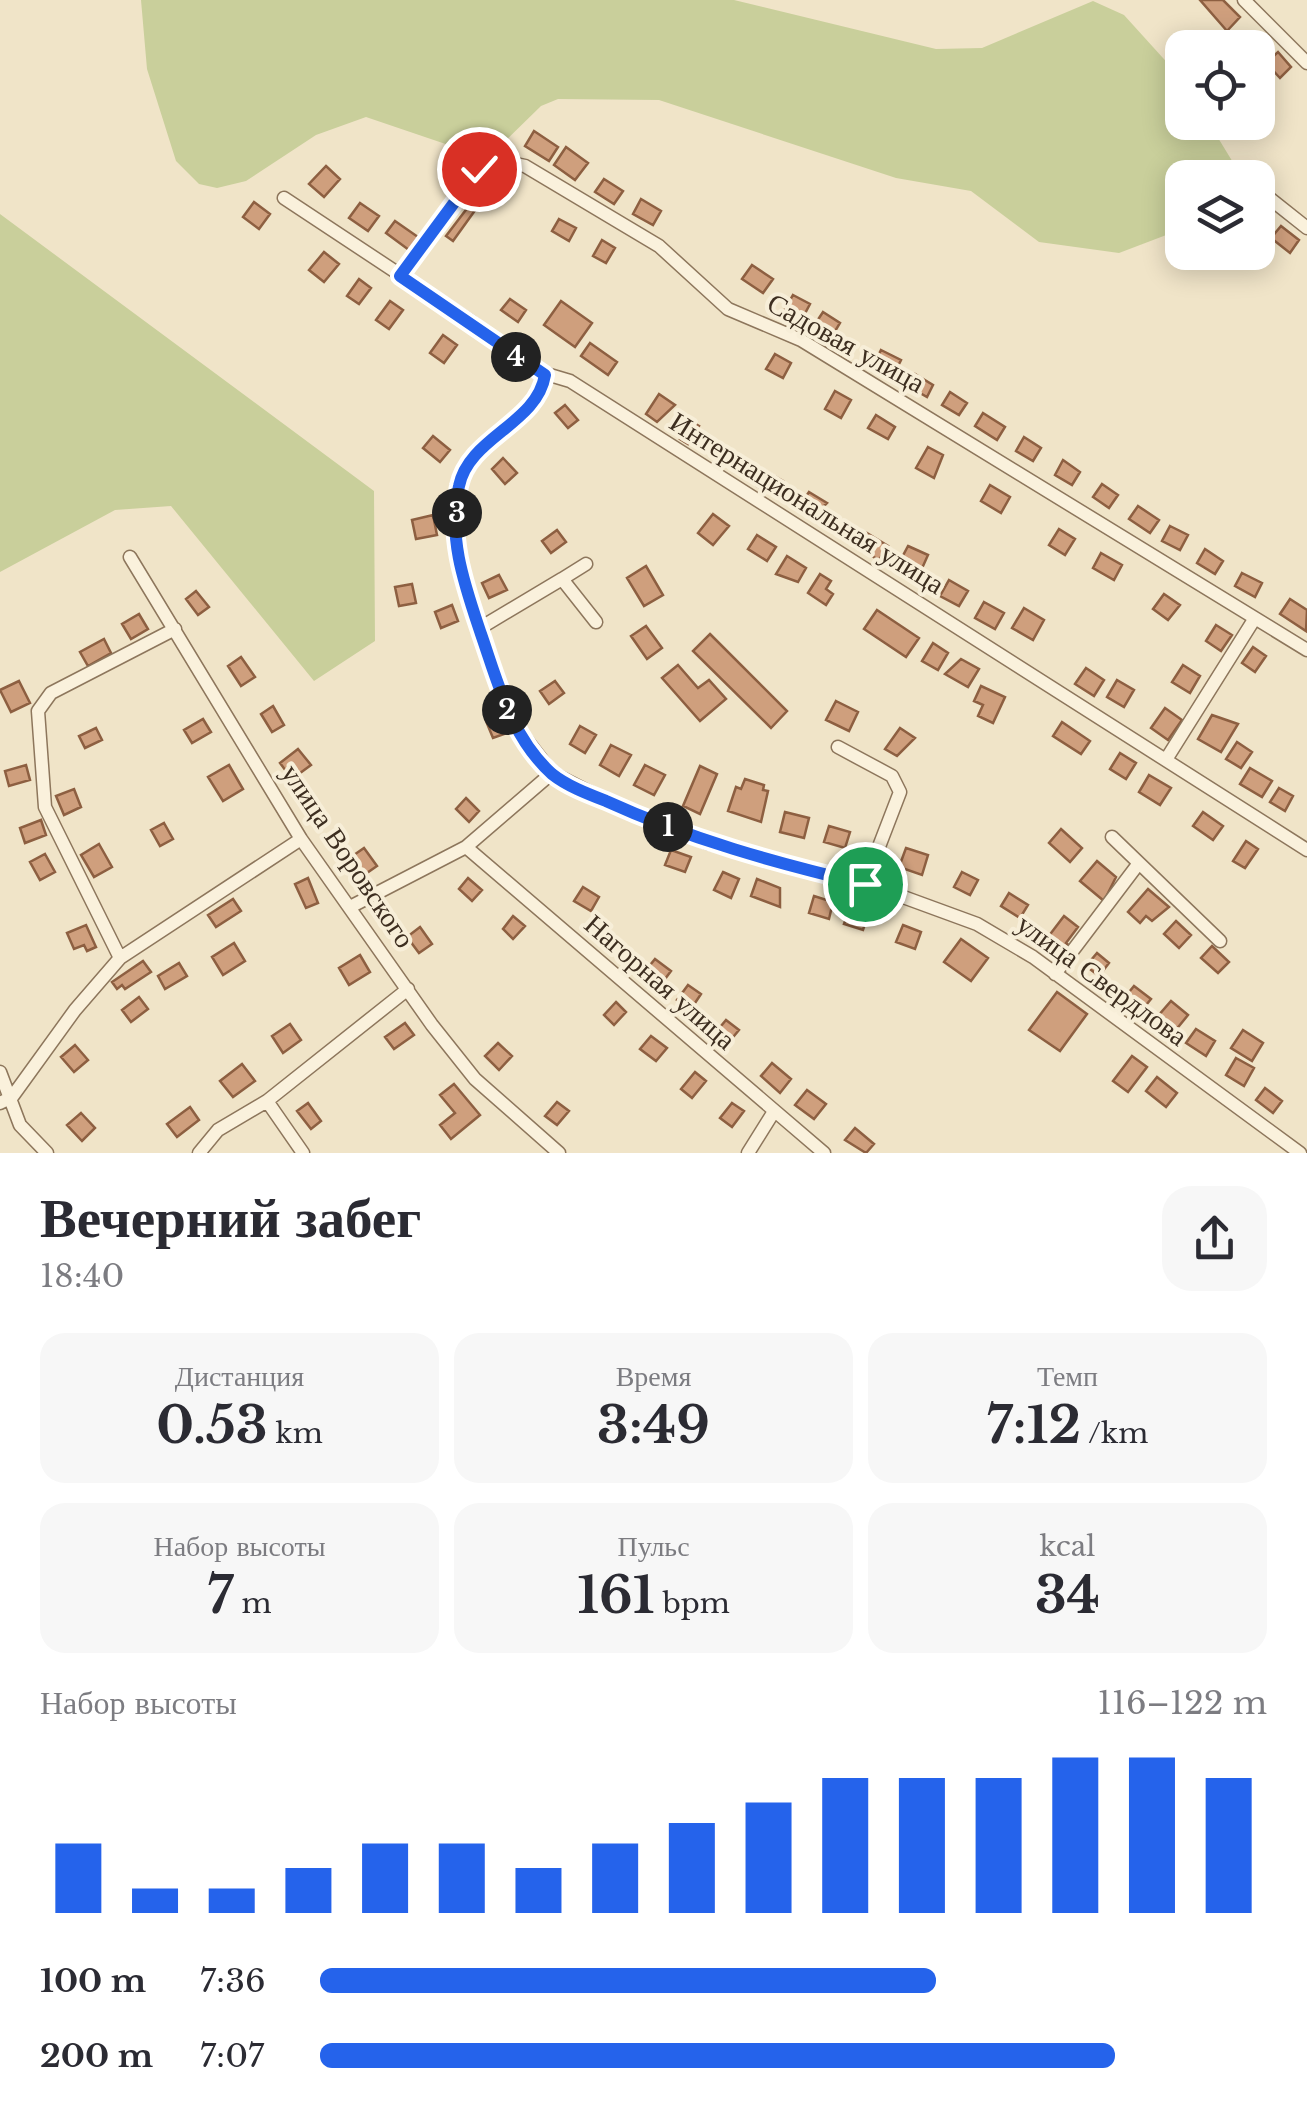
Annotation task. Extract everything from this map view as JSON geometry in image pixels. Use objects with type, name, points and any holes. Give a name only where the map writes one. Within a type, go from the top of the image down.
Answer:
[{"type":"street","points":[[1244,0],[1307,63]]},
{"type":"street","name":"Садовая улица","points":[[400,276],[479,169],[496,160],[525,166],[659,246],[728,309],[801,340],[1307,650]]},
{"type":"street","name":"Интернациональная улица","points":[[284,198],[545,375],[570,381],[1307,850]]},
{"type":"street","points":[[1275,203],[1307,228]]},
{"type":"street","name":"улица Свердлова","points":[[545,375],[539,396],[477,455],[460,480],[460,566],[509,716],[552,774],[616,806],[708,843],[865,884],[976,924],[1056,974],[1300,1153]]},
{"type":"street","name":"улица Воровского","points":[[130,557],[301,838],[408,990],[475,1079],[559,1153]]},
{"type":"street","points":[[480,628],[586,564]]},
{"type":"street","points":[[562,579],[596,622]]},
{"type":"street","points":[[1167,758],[1255,618]]},
{"type":"street","points":[[120,958],[45,807],[38,711],[51,692],[175,629]]},
{"type":"street","points":[[838,747],[892,776],[900,792],[865,884]]},
{"type":"street","points":[[352,906],[466,846],[552,774]]},
{"type":"street","points":[[1112,837],[1220,941]]},
{"type":"street","points":[[6,1100],[120,958],[301,838]]},
{"type":"street","name":"Нагорная улица","points":[[466,846],[824,1153]]},
{"type":"street","points":[[1056,974],[1139,862]]},
{"type":"street","points":[[199,1153],[230,1122],[268,1101],[408,990]]},
{"type":"street","points":[[0,1072],[6,1100],[20,1126],[47,1153]]},
{"type":"street","points":[[268,1101],[303,1153]]},
{"type":"street","points":[[748,1153],[773,1113]]},
{"type":"green space","points":[[141,0],[734,0],[936,49],[982,48],[1093,1],[1124,15],[1165,60],[1165,140],[1219,140],[1232,160],[1165,160],[1165,235],[1119,253],[1039,242],[971,191],[896,178],[659,100],[558,99],[541,106],[500,146],[475,154],[366,117],[316,135],[246,181],[217,188],[199,184],[176,161],[147,69]]},
{"type":"green space","points":[[0,214],[374,491],[375,641],[314,681],[171,506],[115,510],[0,572]]},
{"type":"building","points":[[1200,0],[1223,0],[1240,17],[1226,30]]},
{"type":"building","points":[[1278,52],[1291,67],[1280,78],[1275,73]]},
{"type":"building","points":[[534,131],[558,147],[549,161],[525,146]]},
{"type":"building","points":[[566,147],[588,163],[575,180],[554,165]]},
{"type":"building","points":[[326,166],[340,179],[324,197],[309,184]]},
{"type":"building","points":[[604,179],[623,191],[614,204],[595,192]]},
{"type":"building","points":[[475,198],[481,202],[453,241],[446,236]]},
{"type":"building","points":[[641,199],[661,211],[653,225],[633,214]]},
{"type":"building","points":[[254,202],[270,214],[259,229],[243,217]]},
{"type":"building","points":[[360,203],[379,216],[368,231],[349,218]]},
{"type":"building","points":[[559,219],[576,228],[569,241],[552,231]]},
{"type":"building","points":[[395,221],[418,237],[409,250],[386,233]]},
{"type":"building","points":[[1281,226],[1299,240],[1290,253],[1275,241]]},
{"type":"building","points":[[602,240],[615,248],[606,263],[593,256]]},
{"type":"building","points":[[324,252],[339,264],[324,282],[309,270]]},
{"type":"building","points":[[752,265],[773,279],[763,293],[742,279]]},
{"type":"building","points":[[359,279],[371,288],[359,304],[347,296]]},
{"type":"building","points":[[793,295],[810,304],[802,319],[785,309]]},
{"type":"building","points":[[510,299],[526,310],[518,322],[501,310]]},
{"type":"building","points":[[390,301],[403,310],[389,329],[376,320]]},
{"type":"building","points":[[561,301],[592,323],[575,347],[544,325]]},
{"type":"building","points":[[823,312],[840,323],[831,338],[813,327]]},
{"type":"building","points":[[443,335],[457,345],[444,363],[430,353]]},
{"type":"building","points":[[590,343],[617,362],[608,375],[581,356]]},
{"type":"building","points":[[881,350],[901,360],[891,380],[874,364]]},
{"type":"building","points":[[775,354],[791,363],[783,378],[766,369]]},
{"type":"building","points":[[915,374],[933,385],[927,397],[908,386]]},
{"type":"building","points":[[835,391],[851,400],[841,418],[825,409]]},
{"type":"building","points":[[950,392],[967,403],[959,415],[942,405]]},
{"type":"building","points":[[659,394],[675,405],[657,422],[646,414]]},
{"type":"building","points":[[565,405],[578,420],[568,428],[555,413]]},
{"type":"building","points":[[983,413],[1005,427],[997,440],[975,426]]},
{"type":"building","points":[[680,415],[699,426],[688,444],[680,439],[684,432],[673,425]]},
{"type":"building","points":[[876,415],[895,427],[888,439],[868,428]]},
{"type":"building","points":[[433,436],[450,450],[440,462],[423,448]]},
{"type":"building","points":[[1024,437],[1041,448],[1033,461],[1016,451]]},
{"type":"building","points":[[928,447],[943,455],[934,478],[916,468]]},
{"type":"building","points":[[503,458],[517,473],[505,484],[492,469]]},
{"type":"building","points":[[1063,460],[1080,472],[1072,485],[1055,475]]},
{"type":"building","points":[[766,471],[783,481],[774,496],[757,486]]},
{"type":"building","points":[[1102,484],[1118,495],[1109,508],[1093,497]]},
{"type":"building","points":[[990,485],[1010,497],[1001,513],[981,501]]},
{"type":"building","points":[[809,492],[827,503],[813,517],[798,508]]},
{"type":"building","points":[[1138,506],[1159,520],[1150,533],[1129,519]]},
{"type":"building","points":[[713,514],[729,526],[713,545],[698,533]]},
{"type":"building","points":[[433,515],[437,535],[416,539],[412,520]]},
{"type":"building","points":[[1170,526],[1188,535],[1180,550],[1162,541]]},
{"type":"building","points":[[1059,529],[1075,539],[1065,555],[1049,545]]},
{"type":"building","points":[[557,530],[566,542],[551,553],[542,541]]},
{"type":"building","points":[[867,533],[888,546],[879,560],[858,548]]},
{"type":"building","points":[[757,535],[776,547],[767,561],[748,549]]},
{"type":"building","points":[[908,546],[928,555],[919,575],[898,565]]},
{"type":"building","points":[[1205,549],[1223,561],[1215,574],[1197,563]]},
{"type":"building","points":[[1101,553],[1122,565],[1114,580],[1093,568]]},
{"type":"building","points":[[787,556],[806,568],[798,582],[776,574]]},
{"type":"building","points":[[646,566],[663,595],[644,606],[627,578]]},
{"type":"building","points":[[1242,573],[1262,583],[1255,597],[1235,586]]},
{"type":"building","points":[[820,574],[831,581],[826,589],[833,594],[826,605],[808,593]]},
{"type":"building","points":[[499,575],[507,590],[489,598],[482,583]]},
{"type":"building","points":[[949,580],[968,591],[959,606],[940,596]]},
{"type":"building","points":[[412,584],[416,603],[399,606],[395,587]]},
{"type":"building","points":[[196,591],[209,607],[198,615],[186,599]]},
{"type":"building","points":[[1164,594],[1180,605],[1168,620],[1153,609]]},
{"type":"building","points":[[1290,599],[1307,610],[1306,631],[1280,614]]},
{"type":"building","points":[[984,602],[1004,613],[995,629],[975,618]]},
{"type":"building","points":[[452,605],[458,621],[441,628],[435,612]]},
{"type":"building","points":[[1024,608],[1044,620],[1033,640],[1012,628]]},
{"type":"building","points":[[877,610],[919,638],[906,657],[864,629]]},
{"type":"building","points":[[139,614],[148,629],[131,639],[122,624]]},
{"type":"building","points":[[1216,625],[1232,635],[1221,651],[1206,641]]},
{"type":"building","points":[[646,626],[662,648],[647,659],[631,636]]},
{"type":"building","points":[[710,634],[787,711],[771,728],[693,651]]},
{"type":"building","points":[[104,639],[111,653],[88,666],[80,652]]},
{"type":"building","points":[[933,643],[948,653],[938,670],[922,661]]},
{"type":"building","points":[[1253,647],[1266,656],[1255,672],[1242,663]]},
{"type":"building","points":[[241,657],[255,677],[241,686],[228,666]]},
{"type":"building","points":[[961,659],[979,669],[968,687],[945,674]]},
{"type":"building","points":[[678,665],[698,688],[709,680],[726,699],[700,721],[662,678]]},
{"type":"building","points":[[1183,665],[1200,676],[1190,693],[1172,682]]},
{"type":"building","points":[[1086,668],[1104,680],[1094,696],[1075,684]]},
{"type":"building","points":[[1117,680],[1134,690],[1124,707],[1107,697]]},
{"type":"building","points":[[19,681],[30,703],[11,712],[0,690]]},
{"type":"building","points":[[555,681],[564,693],[549,704],[540,691]]},
{"type":"building","points":[[981,686],[1005,697],[993,723],[978,716],[983,705],[974,701]]},
{"type":"building","points":[[836,701],[858,712],[849,731],[826,720]]},
{"type":"building","points":[[273,706],[284,725],[272,732],[261,714]]},
{"type":"building","points":[[1165,708],[1182,720],[1168,740],[1151,728]]},
{"type":"building","points":[[1212,715],[1238,724],[1221,752],[1198,739]]},
{"type":"building","points":[[501,716],[507,733],[493,738],[486,721]]},
{"type":"building","points":[[203,719],[211,732],[192,743],[184,730]]},
{"type":"building","points":[[1062,722],[1090,741],[1081,754],[1053,736]]},
{"type":"building","points":[[580,726],[596,735],[585,753],[570,744]]},
{"type":"building","points":[[96,728],[102,740],[85,748],[79,736]]},
{"type":"building","points":[[900,728],[915,738],[897,756],[885,749]]},
{"type":"building","points":[[1237,742],[1252,752],[1241,768],[1226,759]]},
{"type":"building","points":[[611,745],[631,755],[619,776],[600,765]]},
{"type":"building","points":[[298,749],[311,765],[292,779],[280,763]]},
{"type":"building","points":[[1120,753],[1136,763],[1126,779],[1110,769]]},
{"type":"building","points":[[26,765],[30,780],[9,786],[5,771]]},
{"type":"building","points":[[229,765],[243,789],[223,801],[208,777]]},
{"type":"building","points":[[645,765],[665,775],[654,795],[634,785]]},
{"type":"building","points":[[700,766],[717,774],[700,814],[683,806]]},
{"type":"building","points":[[1250,768],[1272,781],[1262,797],[1240,784]]},
{"type":"building","points":[[1149,775],[1171,788],[1160,805],[1139,792]]},
{"type":"building","points":[[745,779],[764,785],[763,790],[768,791],[761,822],[728,811],[736,787],[741,789]]},
{"type":"building","points":[[1279,788],[1293,796],[1285,811],[1270,802]]},
{"type":"building","points":[[74,789],[81,807],[64,815],[56,796]]},
{"type":"building","points":[[466,798],[479,811],[469,822],[456,809]]},
{"type":"building","points":[[785,812],[809,818],[804,838],[780,832]]},
{"type":"building","points":[[1203,812],[1223,826],[1213,840],[1193,826]]},
{"type":"building","points":[[41,820],[46,835],[25,843],[20,828]]},
{"type":"building","points":[[164,823],[173,839],[160,846],[151,830]]},
{"type":"building","points":[[829,826],[850,832],[845,848],[824,842]]},
{"type":"building","points":[[1061,829],[1082,848],[1070,862],[1049,843]]},
{"type":"building","points":[[1246,841],[1258,849],[1245,868],[1233,861]]},
{"type":"building","points":[[99,844],[112,867],[94,877],[81,855]]},
{"type":"building","points":[[364,848],[377,866],[364,875],[351,857]]},
{"type":"building","points":[[906,848],[928,855],[922,875],[899,867]]},
{"type":"building","points":[[671,850],[691,857],[685,872],[665,865]]},
{"type":"building","points":[[45,854],[55,872],[40,880],[30,862]]},
{"type":"building","points":[[1097,861],[1116,877],[1104,901],[1080,881]]},
{"type":"building","points":[[723,872],[739,879],[731,898],[714,890]]},
{"type":"building","points":[[962,872],[978,880],[970,895],[954,887]]},
{"type":"building","points":[[308,878],[318,903],[306,908],[295,884]]},
{"type":"building","points":[[468,878],[482,890],[472,901],[459,889]]},
{"type":"building","points":[[757,879],[780,888],[780,907],[751,896]]},
{"type":"building","points":[[583,887],[599,897],[591,911],[574,901]]},
{"type":"building","points":[[1148,889],[1169,907],[1152,921],[1146,916],[1140,923],[1128,912]]},
{"type":"building","points":[[1009,893],[1028,905],[1020,918],[1001,906]]},
{"type":"building","points":[[814,896],[833,902],[829,919],[809,913]]},
{"type":"building","points":[[233,899],[241,911],[216,927],[208,915]]},
{"type":"building","points":[[851,905],[869,912],[863,930],[844,924]]},
{"type":"building","points":[[513,916],[525,926],[513,939],[503,929]]},
{"type":"building","points":[[1064,916],[1078,927],[1066,943],[1071,947],[1065,955],[1045,941]]},
{"type":"building","points":[[1176,921],[1191,935],[1179,948],[1164,934]]},
{"type":"building","points":[[86,925],[96,947],[87,951],[84,945],[74,949],[67,933]]},
{"type":"building","points":[[903,925],[921,932],[915,949],[896,942]]},
{"type":"building","points":[[420,927],[432,944],[419,953],[407,937]]},
{"type":"building","points":[[961,939],[988,958],[971,981],[944,962]]},
{"type":"building","points":[[234,943],[245,961],[223,975],[212,957]]},
{"type":"building","points":[[1212,946],[1229,962],[1218,973],[1201,958]]},
{"type":"building","points":[[1097,953],[1109,963],[1099,976],[1086,966]]},
{"type":"building","points":[[360,955],[370,972],[349,985],[339,968]]},
{"type":"building","points":[[655,959],[671,971],[659,987],[642,975]]},
{"type":"building","points":[[143,961],[151,972],[125,989],[122,985],[117,989],[112,982]]},
{"type":"building","points":[[179,963],[187,976],[165,989],[158,976]]},
{"type":"building","points":[[688,985],[701,994],[691,1009],[677,1000]]},
{"type":"building","points":[[1134,986],[1151,999],[1142,1010],[1125,997]]},
{"type":"building","points":[[1057,992],[1087,1014],[1060,1051],[1029,1030]]},
{"type":"building","points":[[139,997],[148,1009],[131,1022],[122,1010]]},
{"type":"building","points":[[1171,1001],[1188,1015],[1175,1031],[1158,1016]]},
{"type":"building","points":[[616,1002],[626,1012],[614,1025],[604,1015]]},
{"type":"building","points":[[726,1020],[739,1030],[729,1042],[716,1032]]},
{"type":"building","points":[[405,1023],[414,1035],[394,1049],[385,1037]]},
{"type":"building","points":[[290,1024],[301,1040],[283,1053],[272,1036]]},
{"type":"building","points":[[1196,1029],[1215,1041],[1206,1056],[1186,1043]]},
{"type":"building","points":[[1243,1030],[1263,1043],[1252,1061],[1231,1048]]},
{"type":"building","points":[[651,1036],[667,1048],[656,1061],[640,1049]]},
{"type":"building","points":[[498,1043],[512,1056],[499,1070],[485,1056]]},
{"type":"building","points":[[75,1045],[88,1060],[74,1072],[61,1057]]},
{"type":"building","points":[[1132,1056],[1147,1067],[1128,1092],[1113,1081]]},
{"type":"building","points":[[1236,1058],[1254,1068],[1244,1086],[1226,1075]]},
{"type":"building","points":[[772,1063],[791,1079],[780,1093],[761,1076]]},
{"type":"building","points":[[242,1064],[255,1081],[233,1097],[220,1081]]},
{"type":"building","points":[[695,1072],[706,1081],[692,1098],[681,1089]]},
{"type":"building","points":[[1157,1077],[1177,1093],[1166,1107],[1146,1091]]},
{"type":"building","points":[[454,1084],[480,1115],[451,1139],[440,1125],[455,1113],[440,1095]]},
{"type":"building","points":[[1265,1088],[1282,1101],[1273,1113],[1256,1100]]},
{"type":"building","points":[[807,1090],[826,1104],[814,1119],[795,1105]]},
{"type":"building","points":[[557,1102],[569,1111],[557,1125],[545,1116]]},
{"type":"building","points":[[308,1103],[321,1121],[311,1129],[297,1111]]},
{"type":"building","points":[[732,1103],[744,1111],[732,1127],[720,1118]]},
{"type":"building","points":[[190,1107],[199,1120],[177,1137],[167,1124]]},
{"type":"building","points":[[81,1113],[95,1128],[82,1141],[67,1125]]},
{"type":"building","points":[[855,1128],[874,1144],[866,1153],[845,1140]]},
{"type":"route","points":[[479,169],[400,276],[545,375],[539,396],[477,455],[460,480],[458,491],[456,541],[463,580],[516,729],[552,774],[630,812],[708,843],[865,884]]}]
